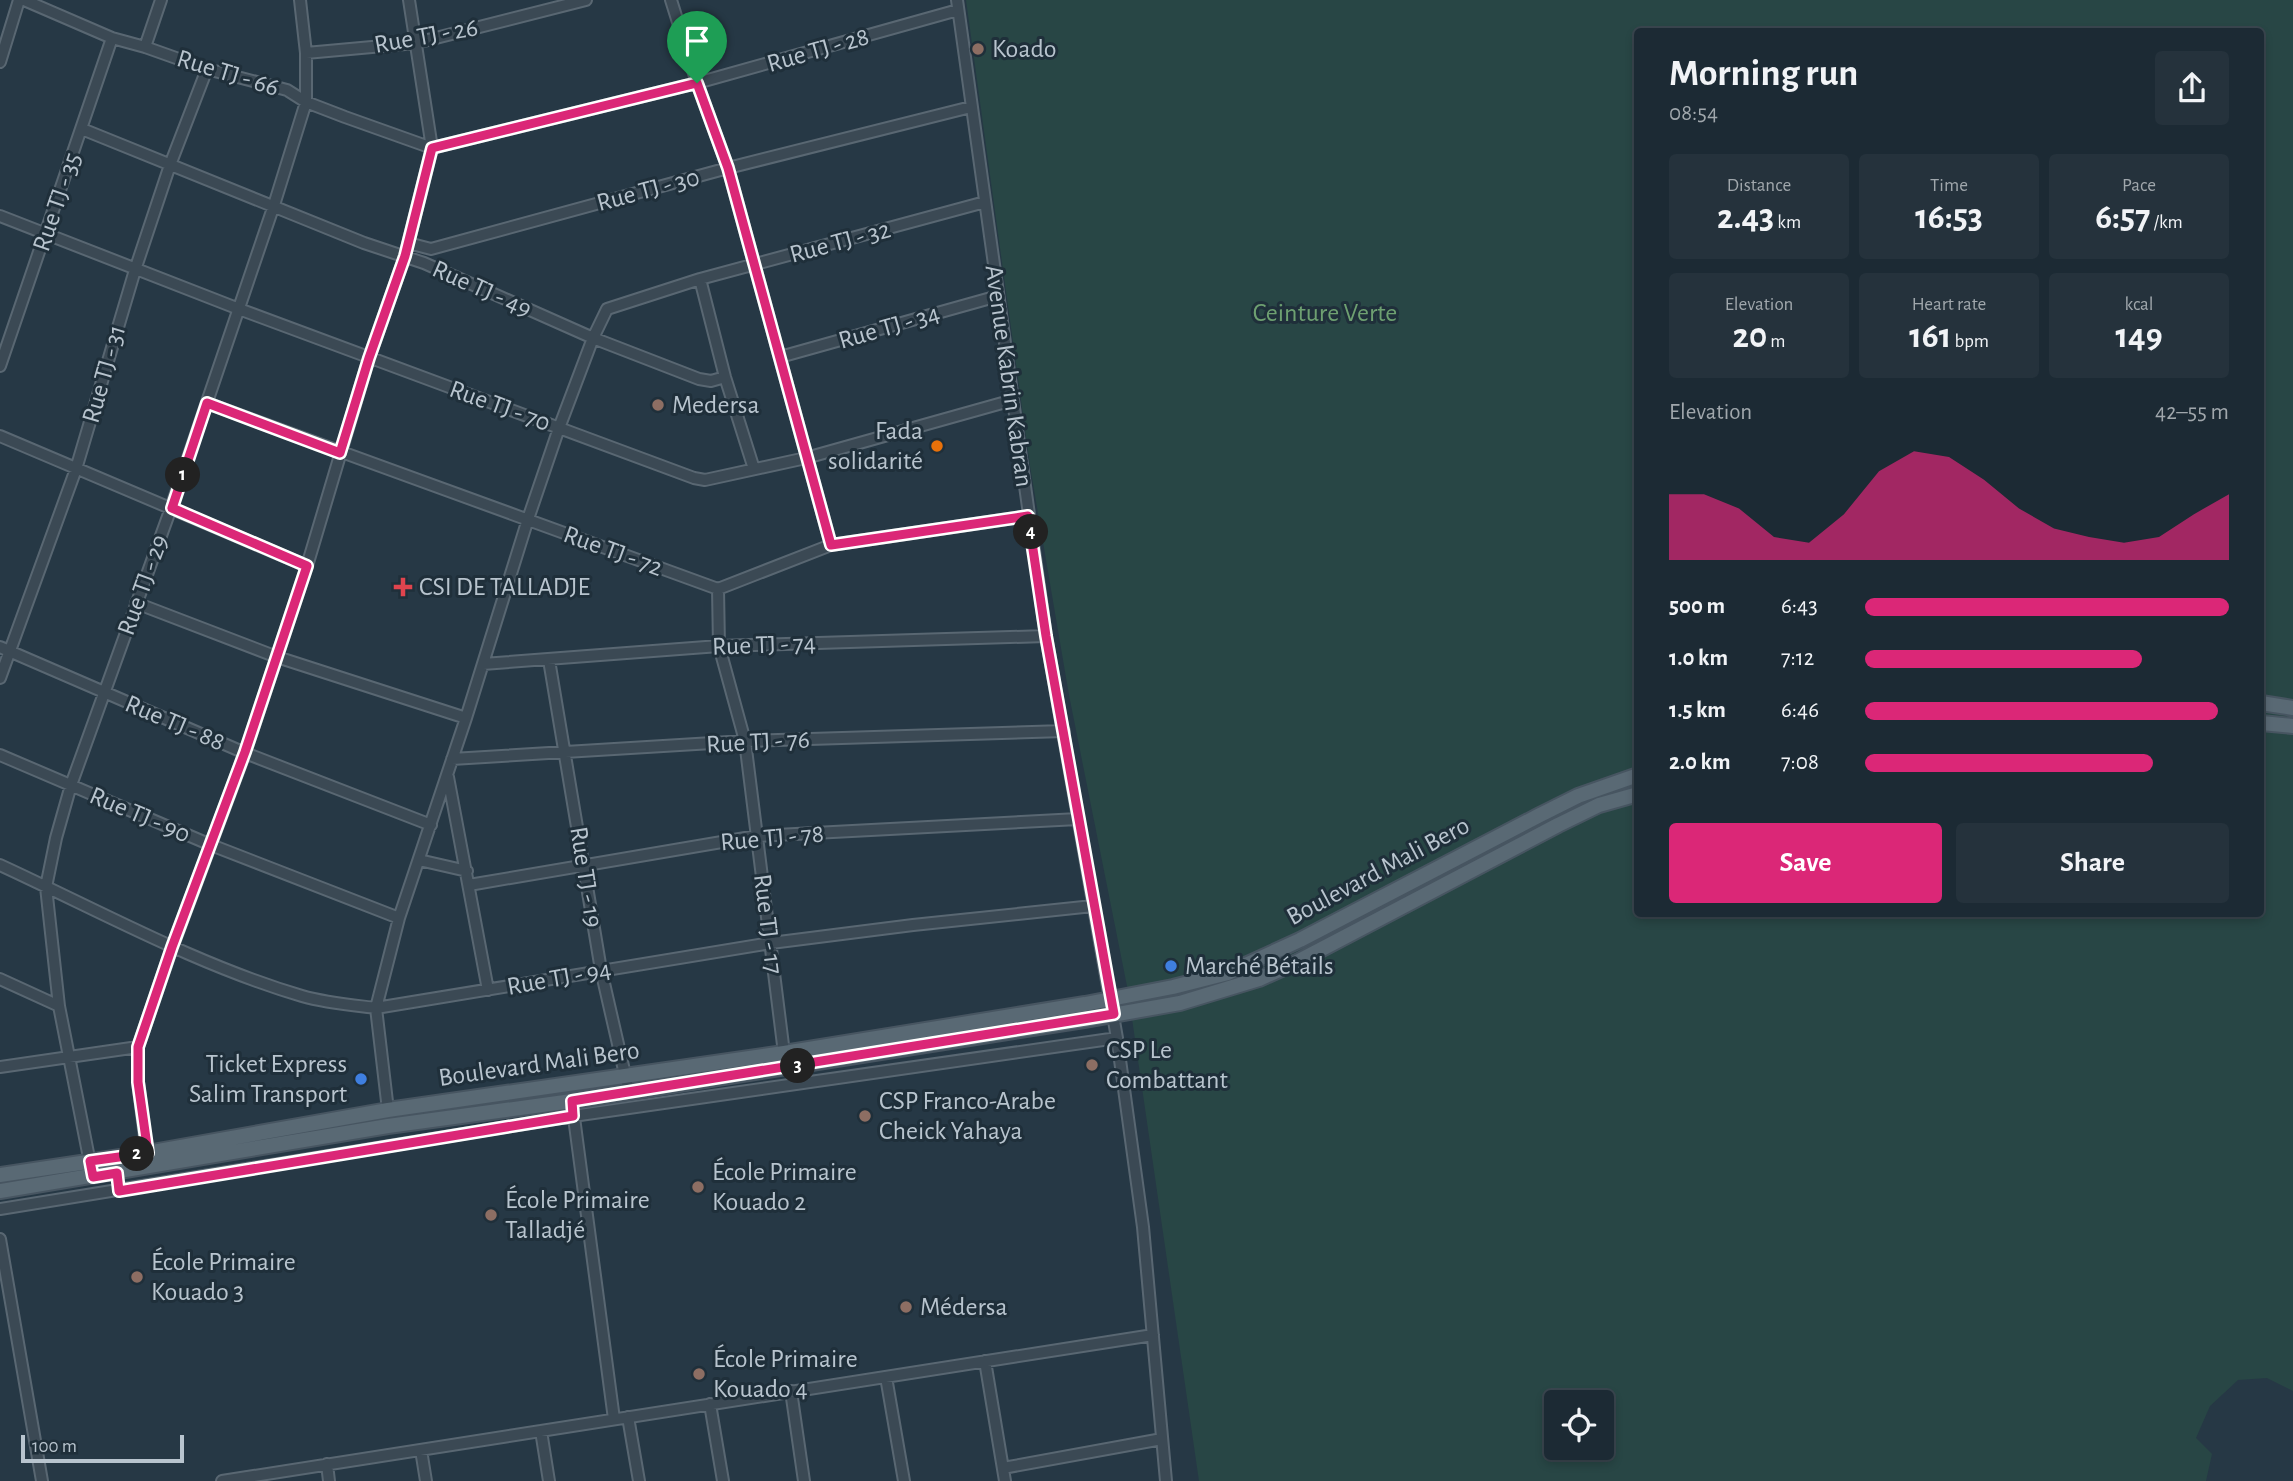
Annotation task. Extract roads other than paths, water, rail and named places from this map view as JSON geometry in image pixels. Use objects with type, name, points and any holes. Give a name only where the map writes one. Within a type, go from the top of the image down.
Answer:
[{"type":"main road","points":[[2264,703],[2293,708]]},
{"type":"main road","points":[[2264,723],[2293,726]]},
{"type":"main road","name":"Boulevard Mali Bero","points":[[0,1175],[148,1153],[388,1110],[784,1053],[1085,1004],[1228,973],[1325,928],[1578,796],[1634,776]]},
{"type":"main road","name":"Boulevard Mali Bero","points":[[0,1191],[388,1126],[573,1109],[629,1092],[1180,1003],[1259,979],[1345,938],[1558,825],[1599,805],[1634,795]]},
{"type":"street","name":"Rue TJ - 66","points":[[21,0],[112,38],[207,69],[287,90],[306,102],[432,148]]},
{"type":"street","points":[[0,62],[21,0]]},
{"type":"street","points":[[145,47],[161,0]]},
{"type":"street","name":"Rue TJ - 29","points":[[93,1177],[60,1006],[46,887],[71,785],[172,508],[306,102],[306,53],[300,0]]},
{"type":"street","points":[[148,1153],[138,1082],[138,1047],[172,947],[245,752],[307,566],[369,358],[405,256],[432,148],[408,0]]},
{"type":"street","name":"Rue TJ - 26","points":[[306,53],[416,43],[586,0]]},
{"type":"street","points":[[671,0],[728,168],[831,545]]},
{"type":"street","name":"Rue TJ - 28","points":[[432,148],[697,83],[958,5]]},
{"type":"street","name":"Avenue Kabrin Kabran","points":[[958,5],[1046,636],[1114,1014],[1143,1227],[1166,1481]]},
{"type":"street","name":"Rue TJ - 35","points":[[0,366],[112,38]]},
{"type":"street","name":"Rue TJ - 31","points":[[0,678],[5,649],[76,469],[135,270],[170,165],[207,69]]},
{"type":"street","name":"Rue TJ - 30","points":[[408,243],[431,249],[728,168],[971,107]]},
{"type":"street","name":"Rue TJ - 49","points":[[82,129],[364,243],[405,256],[593,338],[705,381],[725,377]]},
{"type":"street","name":"Rue TJ - 32","points":[[376,1008],[399,918],[466,718],[528,519],[559,428],[593,338],[607,309],[700,279],[985,202]]},
{"type":"street","name":"Rue TJ - 70","points":[[0,216],[369,358],[705,480],[806,458],[1013,400]]},
{"type":"street","points":[[700,279],[725,377],[754,469]]},
{"type":"street","name":"Rue TJ - 34","points":[[780,357],[998,296]]},
{"type":"street","name":"Rue TJ - 72","points":[[207,403],[718,589]]},
{"type":"street","points":[[0,436],[307,566]]},
{"type":"street","points":[[718,589],[831,545],[1028,516]]},
{"type":"street","name":"Rue TJ - 17","points":[[718,589],[719,646],[745,741],[784,1053]]},
{"type":"street","points":[[136,603],[277,657],[466,718]]},
{"type":"street","name":"Rue TJ - 74","points":[[483,664],[719,646],[1046,636]]},
{"type":"street","name":"Rue TJ - 88","points":[[5,649],[245,752],[430,825]]},
{"type":"street","name":"Rue TJ - 19","points":[[549,660],[601,970],[629,1092]]},
{"type":"street","name":"Rue TJ - 76","points":[[452,758],[745,741],[1064,731]]},
{"type":"street","name":"Rue TJ - 90","points":[[0,755],[211,845],[399,918]]},
{"type":"street","points":[[447,774],[488,990]]},
{"type":"street","name":"Rue TJ - 78","points":[[469,885],[757,836],[1078,819]]},
{"type":"street","points":[[419,860],[467,871]]},
{"type":"street","name":"Rue TJ - 94","points":[[0,865],[172,947],[303,996],[376,1008],[771,943],[1093,906]]},
{"type":"street","points":[[0,979],[60,1006]]},
{"type":"street","points":[[376,1008],[388,1110]]},
{"type":"street","points":[[1049,1026],[1052,1048]]},
{"type":"street","points":[[0,1209],[119,1191],[573,1109],[1117,1038]]},
{"type":"street","points":[[0,1067],[138,1047]]},
{"type":"street","points":[[573,1109],[614,1419]]},
{"type":"street","points":[[117,1173],[119,1191]]},
{"type":"street","points":[[0,1239],[5,1295],[42,1481]]},
{"type":"street","points":[[228,1481],[1153,1335]]},
{"type":"street","points":[[985,1361],[1006,1481]]},
{"type":"street","points":[[886,1377],[904,1481]]},
{"type":"street","points":[[791,1391],[804,1481]]},
{"type":"street","points":[[710,1404],[723,1481]]},
{"type":"street","points":[[628,1417],[639,1481]]},
{"type":"street","points":[[541,1431],[549,1481]]},
{"type":"street","points":[[1003,1468],[1162,1439]]},
{"type":"street","points":[[421,1450],[426,1481]]},
{"type":"street","points":[[327,1465],[329,1481]]},
{"type":"place","name":"Koado","points":[[978,49]]},
{"type":"place","name":"Medersa","points":[[658,405]]},
{"type":"place","name":"Fada solidarité","points":[[937,446]]},
{"type":"place","name":"CSI DE TALLADJE","points":[[403,587]]},
{"type":"place","name":"Marché Bétails","points":[[1171,966]]},
{"type":"place","name":"CSP Le Combattant","points":[[1092,1065]]},
{"type":"place","name":"Ticket Express Salim Transport","points":[[361,1079]]},
{"type":"place","name":"CSP Franco-Arabe Cheick Yahaya","points":[[865,1116]]},
{"type":"place","name":"École Primaire Kouado 2","points":[[698,1187]]},
{"type":"place","name":"École Primaire Talladjé","points":[[491,1215]]},
{"type":"place","name":"École Primaire Kouado 3","points":[[137,1277]]},
{"type":"place","name":"Médersa","points":[[906,1307]]},
{"type":"place","name":"École Primaire Kouado 4","points":[[699,1374]]},
{"type":"park label","name":"Ceinture Verte","points":[[1325,313]]}]
